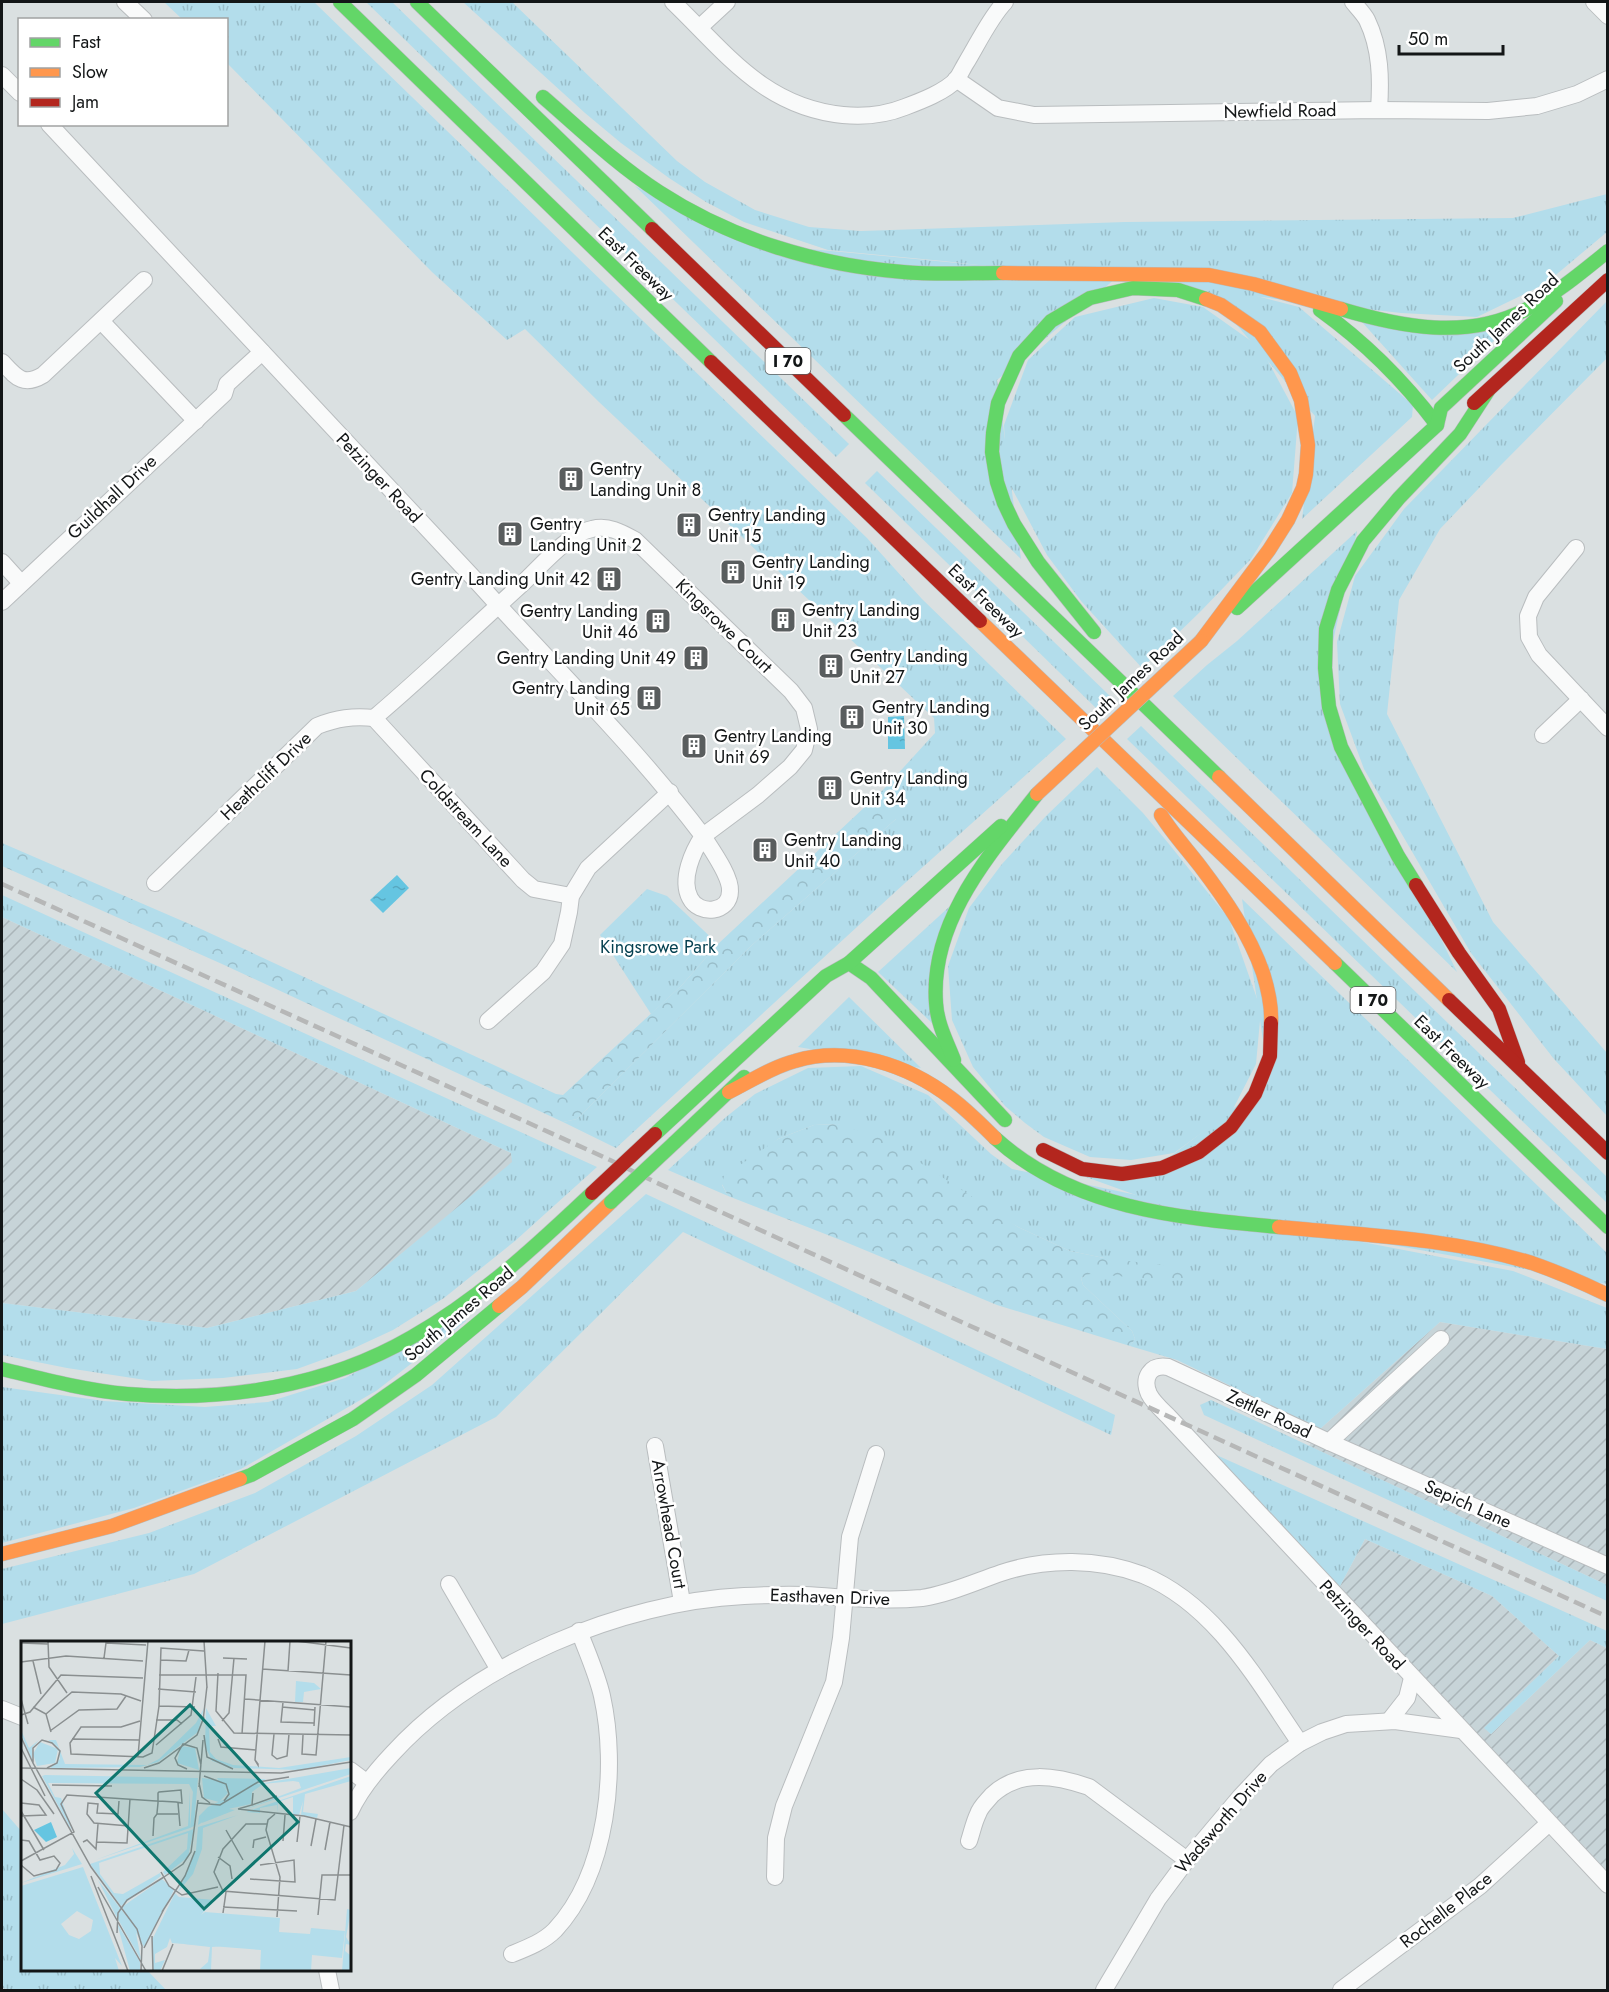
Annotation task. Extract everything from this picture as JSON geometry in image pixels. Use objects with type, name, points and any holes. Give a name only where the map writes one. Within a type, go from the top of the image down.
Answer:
[{"type":"main road","name":"East Freeway","points":[[340,2],[1608,1227]]},
{"type":"main road","name":"East Freeway","points":[[417,2],[1608,1153]]},
{"type":"main road","points":[[465,48],[508,69]]},
{"type":"main road","points":[[535,89],[609,154],[659,192],[717,224],[788,252],[835,262],[903,272],[1209,275],[1254,284],[1421,328],[1456,329],[1509,318],[1539,303],[1575,279],[1608,252]]},
{"type":"main road","name":"South James Road","points":[[2,1369],[126,1394],[225,1395],[270,1389],[340,1370],[400,1344],[446,1317],[504,1272],[826,976],[849,963],[1037,794],[1437,425],[1441,408],[1608,252]]},
{"type":"main road","name":"South James Road","points":[[1437,425],[1453,423],[1608,280]]},
{"type":"main road","points":[[1112,674],[1095,634],[1040,565],[1011,519],[997,483],[992,453],[993,425],[1001,392],[1024,349],[1047,325],[1071,307],[1082,300],[1109,291],[1149,287],[1178,290],[1204,297],[1227,309],[1250,324],[1270,344],[1286,367],[1303,405],[1308,449],[1307,467],[1296,506],[1286,528],[1201,641]]},
{"type":"main road","points":[[1304,299],[1343,326],[1377,354],[1404,382],[1437,425]]},
{"type":"main road","points":[[1488,391],[1460,434],[1363,540],[1338,590],[1326,629],[1325,668],[1329,707],[1341,747],[1398,856],[1459,953],[1499,1009],[1521,1071]]},
{"type":"main road","points":[[1034,1143],[1047,1153],[1071,1165],[1098,1172],[1125,1174],[1151,1172],[1174,1166],[1214,1143],[1227,1131],[1249,1104],[1264,1072],[1272,1034],[1272,1013],[1264,972],[1257,954],[1232,911],[1167,825],[1138,773]]},
{"type":"main road","points":[[960,1074],[947,1042],[936,1004],[936,978],[940,951],[951,921],[980,868],[1037,794]]},
{"type":"main road","points":[[849,963],[860,988]]},
{"type":"main road","points":[[849,963],[871,978],[960,1074],[1018,1131]]},
{"type":"main road","name":"South James Road","points":[[838,985],[849,963]]},
{"type":"main road","points":[[729,1092],[787,1063],[805,1058],[848,1054],[902,1068],[924,1080],[965,1109]]},
{"type":"main road","name":"South James Road","points":[[2,1554],[112,1526],[251,1475],[353,1419],[416,1375],[522,1287],[762,1059]]},
{"type":"main road","points":[[935,1071],[965,1109],[996,1140],[1028,1163],[1071,1186],[1116,1204],[1211,1220],[1390,1238],[1491,1253],[1548,1269],[1608,1295]]},
{"type":"street","points":[[125,2],[142,18]]},
{"type":"street","points":[[673,2],[740,68],[781,98],[804,108],[861,117],[894,112],[926,99],[956,79],[1005,2]]},
{"type":"street","points":[[700,27],[727,2]]},
{"type":"street","points":[[1353,2],[1367,19],[1376,45],[1381,76],[1379,110]]},
{"type":"street","points":[[1594,2],[1608,16]]},
{"type":"street","points":[[2,75],[18,91]]},
{"type":"street","name":"Newfield Road","points":[[956,79],[998,108],[1034,115],[1379,110],[1488,111],[1537,106],[1577,94],[1608,79]]},
{"type":"street","name":"Petzinger Road","points":[[51,126],[670,792],[703,836]]},
{"type":"street","points":[[2,362],[22,381],[33,381],[43,375],[144,280]]},
{"type":"street","points":[[101,321],[196,421]]},
{"type":"street","name":"Guildhall Drive","points":[[2,602],[224,394],[227,384],[266,356]]},
{"type":"street","name":"Kingsrowe Court","points":[[498,605],[571,539],[592,529],[615,529],[635,540],[792,691],[804,708],[807,719],[809,729],[804,750],[790,767],[766,788],[703,836]]},
{"type":"street","points":[[1576,548],[1536,597],[1528,616],[1529,637],[1539,655],[1608,728]]},
{"type":"street","points":[[2,562],[21,583]]},
{"type":"street","points":[[374,718],[498,605]]},
{"type":"street","points":[[1543,735],[1581,699]]},
{"type":"street","name":"Heathcliff Drive","points":[[155,883],[317,726],[331,720],[348,717],[374,718]]},
{"type":"street","name":"Coldstream Lane","points":[[374,718],[523,880],[534,889],[571,896]]},
{"type":"street","points":[[488,1021],[543,972],[562,944],[571,896],[588,868],[670,792]]},
{"type":"street","name":"Zettler Road","points":[[1168,1367],[1329,1442],[1441,1339]]},
{"type":"street","name":"Petzinger Road","points":[[1168,1367],[1154,1368],[1149,1373],[1146,1385],[1150,1396],[1548,1824],[1608,1885]]},
{"type":"street","name":"Sepich Lane","points":[[1329,1442],[1608,1566]]},
{"type":"street","name":"Arrowhead Court","points":[[655,1446],[682,1602]]},
{"type":"street","points":[[776,1877],[776,1838],[784,1806],[834,1682],[841,1638],[850,1538],[876,1454]]},
{"type":"street","name":"Easthaven Drive","points":[[351,1810],[366,1782],[415,1730],[448,1703],[498,1670],[579,1631],[682,1602],[742,1596],[803,1595],[883,1601],[925,1597],[962,1588],[1005,1572],[1037,1564],[1078,1561],[1118,1568],[1143,1576],[1167,1588],[1192,1606],[1215,1626],[1245,1662],[1300,1743]]},
{"type":"street","points":[[449,1584],[498,1670]]},
{"type":"street","points":[[512,1954],[542,1941],[564,1918],[582,1888],[592,1864],[604,1822],[610,1764],[609,1735],[602,1694],[579,1631]]},
{"type":"street","points":[[1389,1721],[1407,1698],[1412,1678]]},
{"type":"street","points":[[2,1709],[21,1717]]},
{"type":"street","name":"Wadsworth Drive","points":[[1104,1990],[1158,1899],[1187,1860],[1271,1764],[1300,1743],[1346,1724],[1389,1721],[1461,1730]]},
{"type":"street","points":[[351,1771],[366,1782]]},
{"type":"street","points":[[969,1841],[978,1812],[998,1789],[1012,1781],[1026,1777],[1047,1776],[1089,1787],[1187,1860]]},
{"type":"street","name":"Rochelle Place","points":[[1341,1990],[1480,1886],[1548,1824]]},
{"type":"street","points":[[327,1971],[331,1990]]},
{"type":"shaded area","points":[[2,917],[511,1153],[513,1163],[356,1291],[207,1328],[2,1303]]},
{"type":"shaded area","points":[[1440,1322],[1607,1349],[1607,1585],[1309,1446],[1320,1429]]},
{"type":"shaded area","points":[[1365,1539],[1492,1596],[1559,1656],[1485,1728],[1491,1734],[1590,1640],[1607,1648],[1607,1873],[1339,1588]]},
{"type":"green space","points":[[164,2],[314,2],[867,538],[922,599],[1066,739],[616,1148],[563,1122],[577,1119],[752,945],[896,819],[895,793],[883,790],[935,733],[934,718],[599,402],[525,329],[507,340],[432,272],[228,64],[228,18],[181,18]]},
{"type":"green space","points":[[366,2],[392,2],[849,444],[836,457]]},
{"type":"green space","points":[[463,2],[512,2],[677,161],[705,182],[755,210],[809,227],[861,231],[1125,222],[1513,218],[1607,194],[1607,232],[1545,284],[1477,317],[1401,313],[828,250],[744,222],[706,202],[669,178],[585,113]]},
{"type":"green space","points":[[635,186],[747,243],[1116,278],[997,380],[1021,559]]},
{"type":"green space","points":[[1199,281],[1299,307],[1413,405],[1412,417],[1302,519],[1315,416]]},
{"type":"green space","points":[[1154,298],[1203,307],[1261,348],[1298,417],[1292,493],[1251,559],[1142,668],[1081,601],[1047,555],[1007,479],[1004,425],[1028,360],[1075,317]]},
{"type":"green space","points":[[1607,301],[1607,358],[1440,529],[1399,600],[1387,714],[1493,922],[1607,1053],[1607,1116],[1554,1059],[1471,953],[1364,769],[1340,704],[1337,642],[1355,576],[1404,509]]},
{"type":"green space","points":[[1361,321],[1504,331],[1432,400]]},
{"type":"green space","points":[[877,471],[1111,697],[1098,710],[865,483]]},
{"type":"green space","points":[[1357,531],[1322,692],[1457,972],[1173,696]]},
{"type":"green space","points":[[1141,726],[1607,1177],[1607,1203],[1127,739]]},
{"type":"green space","points":[[1097,767],[1143,813],[1229,919],[1261,1010],[1256,1064],[1232,1111],[1174,1153],[1131,1160],[1090,1157],[1044,1137],[1025,1123],[1005,1106],[973,1067],[952,1020],[948,966],[969,908],[1002,864],[1046,816]]},
{"type":"green space","points":[[883,790],[895,793],[901,800],[896,819],[752,945],[577,1119],[563,1122],[222,964],[2,866],[2,843],[201,929],[556,1094],[563,1095],[682,985],[718,944]]},
{"type":"green space","name":"Kingsrowe Park","points":[[647,889],[667,896],[718,944],[682,985],[651,1014],[600,935]]},
{"type":"green space","points":[[2,895],[597,1167],[515,1241],[444,1298],[393,1330],[352,1349],[297,1369],[223,1378],[152,1381],[2,1355],[2,1303],[207,1328],[356,1291],[512,1162],[511,1153],[2,917]]},
{"type":"green space","points":[[1242,899],[1607,1253],[1607,1284],[1155,1202],[1075,1173],[1141,1179],[1269,1081]]},
{"type":"green space","points":[[949,907],[933,1024],[878,972]]},
{"type":"green space","points":[[849,997],[921,1068],[798,1047]]},
{"type":"green space","points":[[861,1066],[928,1095],[991,1154],[1012,1169],[1513,1271],[1607,1308],[1607,1349],[1440,1322],[1320,1429],[1177,1360],[1130,1346],[1135,1339],[1132,1331],[1083,1285],[1081,1278],[1089,1274],[1104,1258],[1070,1251],[1018,1227],[838,1124],[814,1125],[778,1139],[722,1185],[728,1196],[668,1170],[755,1094],[808,1068]]},
{"type":"green space","points":[[838,1124],[884,1139],[1018,1227],[1070,1251],[1104,1258],[1177,1267],[1186,1276],[1183,1281],[1090,1274],[1081,1278],[1083,1285],[1132,1331],[1135,1339],[1130,1346],[997,1305],[728,1196],[722,1184],[724,1176],[778,1139],[814,1125]]},
{"type":"green space","points":[[646,1194],[1115,1415],[1111,1435],[683,1232],[496,1417],[194,1574],[2,1624],[2,1569],[149,1533],[255,1493],[356,1436],[432,1385]]},
{"type":"green space","points":[[461,1316],[466,1321],[376,1391],[241,1469],[134,1508],[2,1543],[2,1387],[104,1401],[205,1407],[268,1402],[345,1378]]},
{"type":"green space","points":[[1211,1400],[1607,1585],[1607,1601],[1204,1415],[1200,1405]]},
{"type":"green space","points":[[1212,1453],[1607,1631],[1607,1648],[1590,1640],[1491,1734],[1484,1728],[1559,1656],[1492,1596],[1365,1539],[1339,1588]]},
{"type":"green space","points":[[2,1809],[21,1831],[21,1971],[148,1971],[166,1990],[12,1990],[2,1988]]},
{"type":"water","points":[[904,716],[905,749],[888,749],[888,717]]},
{"type":"water","points":[[397,875],[409,888],[383,913],[370,900]]},
{"type":"railway","points":[[2,884],[1608,1617]]},
{"type":"traffic: fast","points":[[340,2],[711,362]]},
{"type":"traffic: fast","points":[[417,2],[652,229]]},
{"type":"traffic: fast","points":[[543,97],[643,181],[687,209],[745,236],[807,256],[871,268],[928,273],[1003,273]]},
{"type":"traffic: fast","points":[[1341,309],[1387,321],[1434,328],[1480,325],[1503,319],[1536,304],[1608,251]]},
{"type":"traffic: fast","points":[[1094,632],[1038,562],[1014,524],[1004,503],[997,482],[992,452],[998,403],[1019,356],[1051,321],[1090,298],[1133,288],[1178,290],[1206,299]]},
{"type":"traffic: fast","points":[[1237,608],[1437,425],[1441,408],[1556,301]]},
{"type":"traffic: fast","points":[[1320,310],[1383,363],[1437,425]]},
{"type":"traffic: fast","points":[[1416,885],[1398,856],[1341,747],[1329,707],[1325,668],[1326,629],[1338,590],[1363,541],[1399,498],[1460,434],[1488,391]]},
{"type":"traffic: fast","points":[[844,415],[1219,777]]},
{"type":"traffic: fast","points":[[954,1060],[940,1025],[936,1003],[937,973],[942,944],[966,891],[982,865],[1037,794]]},
{"type":"traffic: fast","points":[[655,1134],[826,976],[849,963],[1001,826]]},
{"type":"traffic: fast","points":[[849,963],[871,978],[1005,1120]]},
{"type":"traffic: fast","points":[[1335,963],[1608,1227]]},
{"type":"traffic: fast","points":[[674,1143],[744,1077]]},
{"type":"traffic: fast","points":[[995,1138],[1025,1162],[1058,1181],[1093,1195],[1166,1214],[1279,1227]]},
{"type":"traffic: fast","points":[[611,1202],[674,1143]]},
{"type":"traffic: fast","points":[[2,1369],[95,1390],[164,1396],[237,1393],[310,1379],[379,1354],[437,1322],[506,1271],[592,1193]]},
{"type":"traffic: fast","points":[[240,1479],[353,1419],[416,1375],[499,1306]]},
{"type":"traffic: slow","points":[[1003,273],[1209,275],[1253,284],[1341,309]]},
{"type":"traffic: slow","points":[[1201,641],[1269,550],[1288,520],[1303,488],[1308,445],[1301,400],[1290,373],[1260,332],[1221,305],[1206,299]]},
{"type":"traffic: slow","points":[[980,621],[1335,963]]},
{"type":"traffic: slow","points":[[1037,794],[1201,641]]},
{"type":"traffic: slow","points":[[1219,777],[1449,1000]]},
{"type":"traffic: slow","points":[[1161,815],[1244,930],[1265,979],[1271,1023]]},
{"type":"traffic: slow","points":[[729,1092],[795,1061],[836,1055],[857,1057],[897,1068],[934,1086],[963,1107],[995,1138]]},
{"type":"traffic: slow","points":[[499,1306],[611,1202]]},
{"type":"traffic: slow","points":[[1279,1227],[1406,1239],[1470,1248],[1532,1263],[1608,1295]]},
{"type":"traffic: slow","points":[[2,1554],[112,1526],[240,1479]]},
{"type":"traffic: jam","points":[[652,229],[844,415]]},
{"type":"traffic: jam","points":[[1474,403],[1608,280]]},
{"type":"traffic: jam","points":[[711,362],[980,621]]},
{"type":"traffic: jam","points":[[1416,885],[1459,953],[1499,1009],[1518,1062]]},
{"type":"traffic: jam","points":[[1449,1000],[1608,1153]]},
{"type":"traffic: jam","points":[[1043,1150],[1082,1169],[1122,1174],[1162,1168],[1199,1152],[1231,1127],[1255,1094],[1270,1056],[1271,1023]]},
{"type":"traffic: jam","points":[[592,1193],[655,1134]]},
{"type":"place","name":"Gentry Landing Unit 8","points":[[571,479]]},
{"type":"place","name":"Gentry Landing Unit 15","points":[[689,525]]},
{"type":"place","name":"Gentry Landing Unit 2","points":[[510,534]]},
{"type":"place","name":"Gentry Landing Unit 19","points":[[733,572]]},
{"type":"place","name":"Gentry Landing Unit 42","points":[[609,579]]},
{"type":"place","name":"Gentry Landing Unit 23","points":[[783,620]]},
{"type":"place","name":"Gentry Landing Unit 46","points":[[658,621]]},
{"type":"place","name":"Gentry Landing Unit 49","points":[[696,658]]},
{"type":"place","name":"Gentry Landing Unit 27","points":[[831,666]]},
{"type":"place","name":"Gentry Landing Unit 65","points":[[649,698]]},
{"type":"place","name":"Gentry Landing Unit 30","points":[[852,717]]},
{"type":"place","name":"Gentry Landing Unit 69","points":[[694,746]]},
{"type":"place","name":"Gentry Landing Unit 34","points":[[830,788]]},
{"type":"place","name":"Gentry Landing Unit 40","points":[[765,850]]}]
